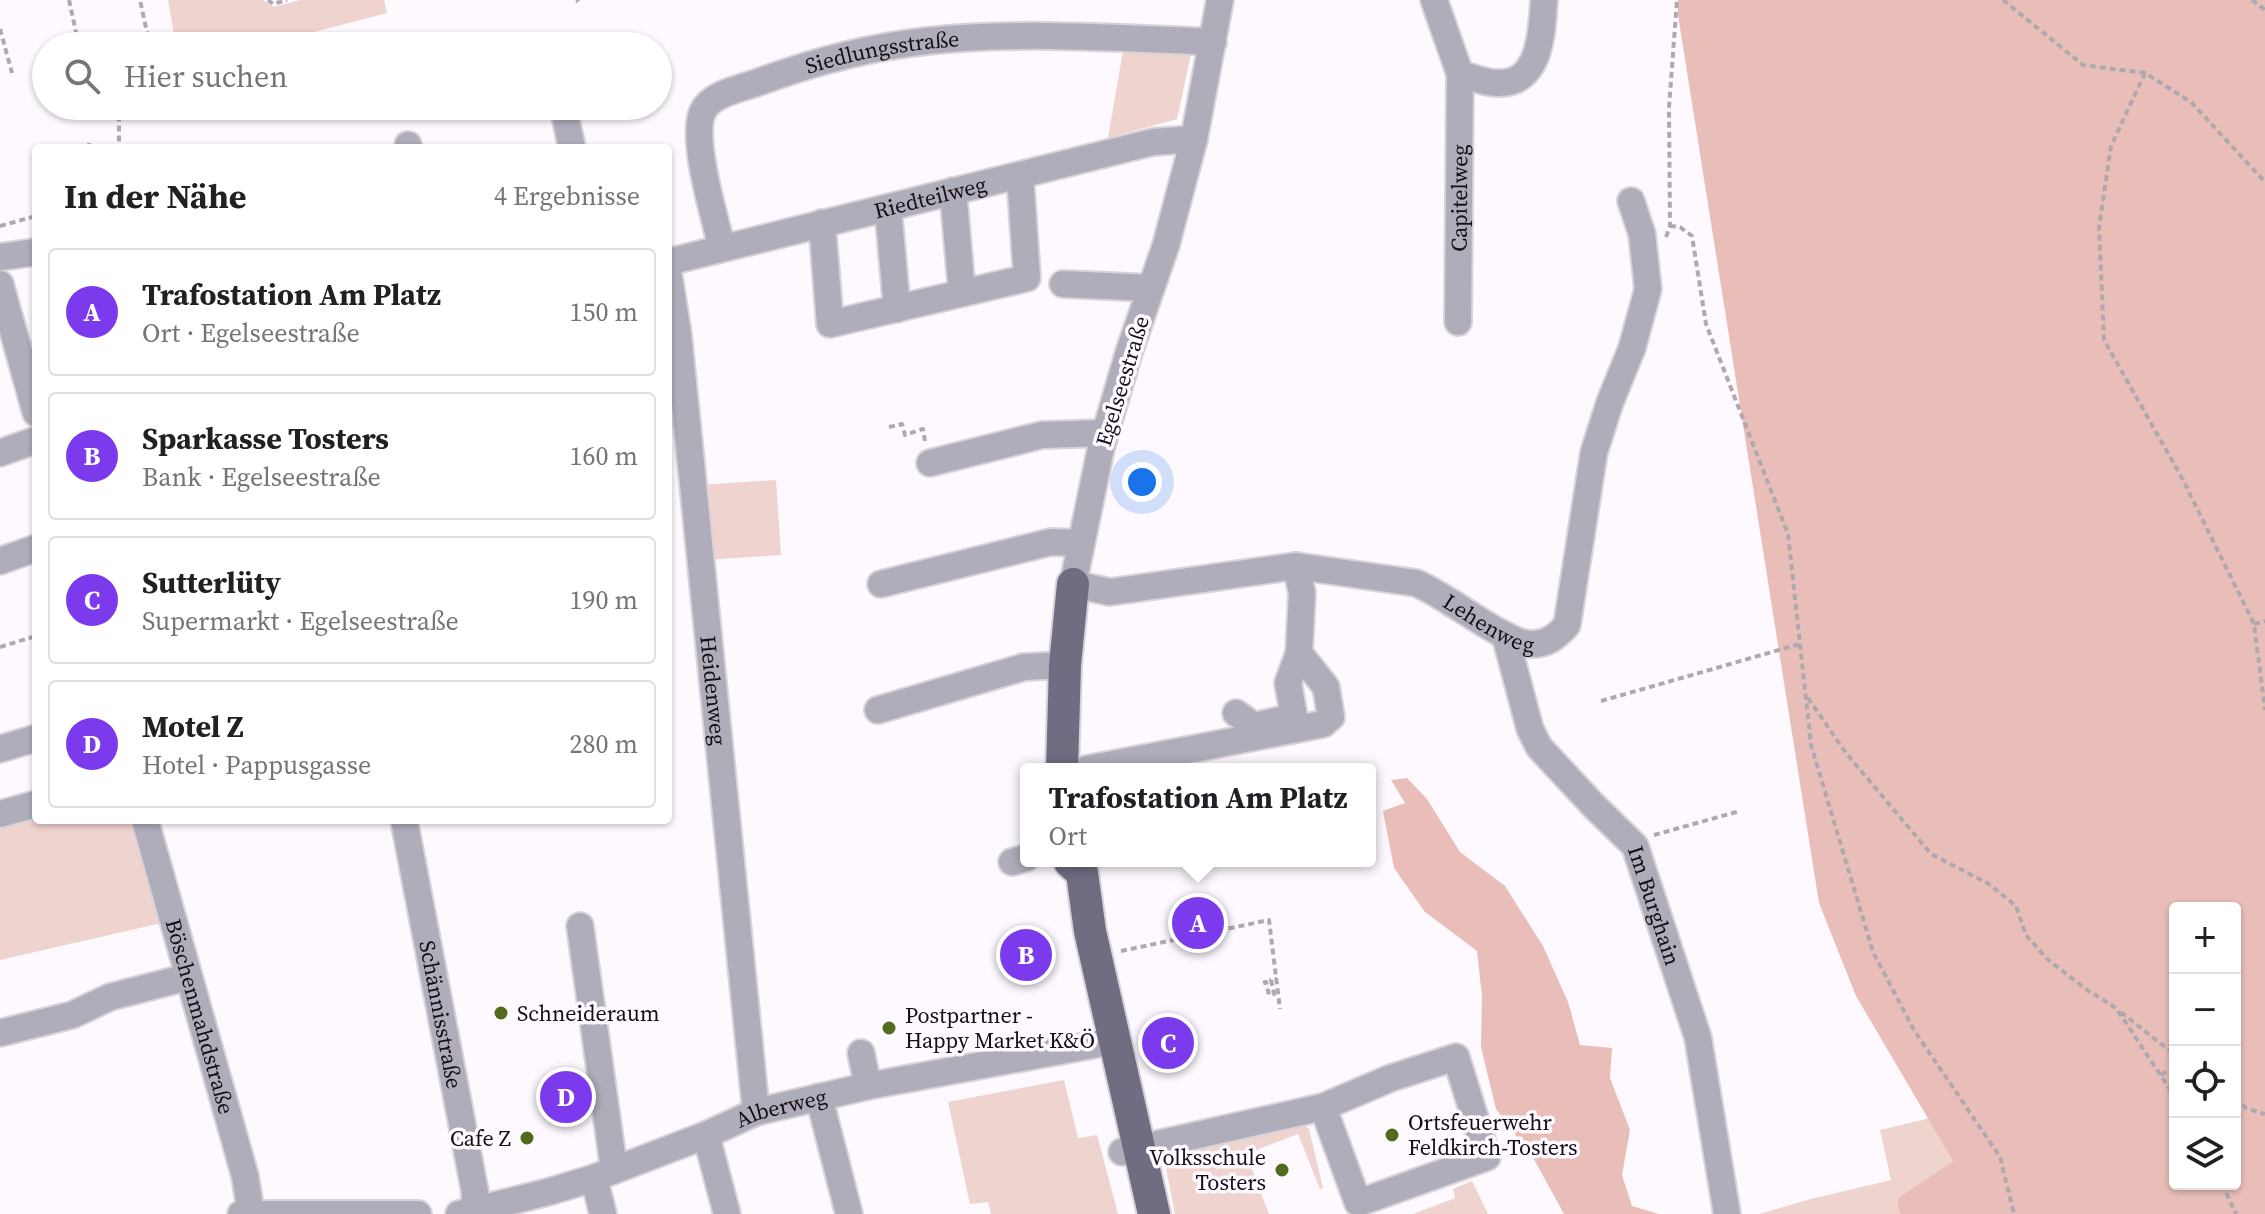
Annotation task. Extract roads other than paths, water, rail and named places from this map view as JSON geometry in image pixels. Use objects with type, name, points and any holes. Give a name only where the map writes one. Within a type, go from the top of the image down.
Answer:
[{"type":"main road","name":"Egelseestraße","points":[[1062,763],[1065,665],[1073,584]]},
{"type":"main road","points":[[1068,867],[1063,878],[1070,936],[1106,1043],[1131,1150],[1154,1214]]},
{"type":"main road","points":[[1075,867],[1082,873],[1106,1043]]},
{"type":"main road","points":[[1131,1150],[1135,1214]]},
{"type":"street","name":"Egelseestraße","points":[[1073,584],[1105,433],[1166,245],[1194,139],[1220,0]]},
{"type":"street","name":"Capitelweg","points":[[1434,0],[1460,74],[1458,322]]},
{"type":"street","points":[[1460,74],[1497,84],[1511,82],[1530,69],[1542,33],[1544,0]]},
{"type":"street","name":"Siedlungsstraße","points":[[722,248],[701,158],[701,115],[704,108],[719,96],[775,75],[837,58],[927,41],[1054,35],[1213,42]]},
{"type":"street","points":[[566,120],[571,144]]},
{"type":"street","name":"Riedteilweg","points":[[672,261],[1153,142],[1194,139]]},
{"type":"street","points":[[822,223],[830,324],[1027,278],[1020,175]]},
{"type":"street","points":[[953,191],[962,293]]},
{"type":"street","name":"Lehenweg","points":[[1073,584],[1110,592],[1296,566],[1416,583],[1434,590],[1505,635],[1530,644],[1554,639],[1567,625],[1594,452],[1632,348],[1648,289],[1642,234],[1631,201]]},
{"type":"street","points":[[888,208],[897,309]]},
{"type":"street","points":[[0,257],[32,253]]},
{"type":"street","points":[[0,284],[8,341],[32,403]]},
{"type":"street","points":[[1063,284],[1151,288]]},
{"type":"street","name":"Heidenweg","points":[[672,296],[756,1112]]},
{"type":"street","points":[[930,463],[1042,435],[1105,433]]},
{"type":"street","points":[[0,453],[32,441]]},
{"type":"street","points":[[881,584],[1051,542],[1080,543]]},
{"type":"street","points":[[0,561],[32,549]]},
{"type":"street","points":[[1236,713],[1254,726],[1294,717],[1288,683],[1299,653],[1302,593],[1296,566]]},
{"type":"street","name":"Im Burghain","points":[[1505,635],[1530,729],[1539,747],[1635,846],[1698,1038],[1727,1214]]},
{"type":"street","points":[[1118,763],[1323,724],[1331,717],[1326,687],[1299,653]]},
{"type":"street","points":[[878,710],[1024,667],[1065,665]]},
{"type":"street","points":[[0,749],[32,739]]},
{"type":"street","points":[[0,814],[32,805]]},
{"type":"street","name":"Böschenmahdstraße","points":[[146,824],[245,1176],[251,1213]]},
{"type":"street","name":"Schännisstraße","points":[[405,824],[475,1192],[469,1213]]},
{"type":"street","points":[[580,926],[604,1173],[603,1214]]},
{"type":"street","points":[[0,1033],[72,1015],[110,997],[188,977]]},
{"type":"street","name":"Alberweg","points":[[469,1213],[604,1173],[706,1135],[756,1112],[868,1086],[1106,1043]]},
{"type":"street","points":[[861,1053],[868,1086]]},
{"type":"street","points":[[1131,1150],[1323,1107],[1391,1078],[1456,1057],[1487,1157],[1358,1203],[1323,1107]]},
{"type":"street","points":[[819,1097],[849,1214]]},
{"type":"street","points":[[706,1135],[727,1214]]},
{"type":"street","points":[[241,1214],[418,1214]]},
{"type":"place","name":"Trafostation Am Platz","points":[[1198,923]]},
{"type":"place","name":"Sparkasse Tosters","points":[[1026,955]]},
{"type":"place","name":"Schneideraum","points":[[501,1013]]},
{"type":"place","name":"Postpartner - Happy Market K&Ö","points":[[889,1028]]},
{"type":"place","name":"Sutterlüty","points":[[1168,1043]]},
{"type":"place","name":"Motel Z","points":[[566,1097]]},
{"type":"place","name":"Ortsfeuerwehr Feldkirch-Tosters","points":[[1392,1135]]},
{"type":"place","name":"Cafe Z","points":[[527,1138]]},
{"type":"place","name":"Volksschule Tosters","points":[[1282,1170]]}]
